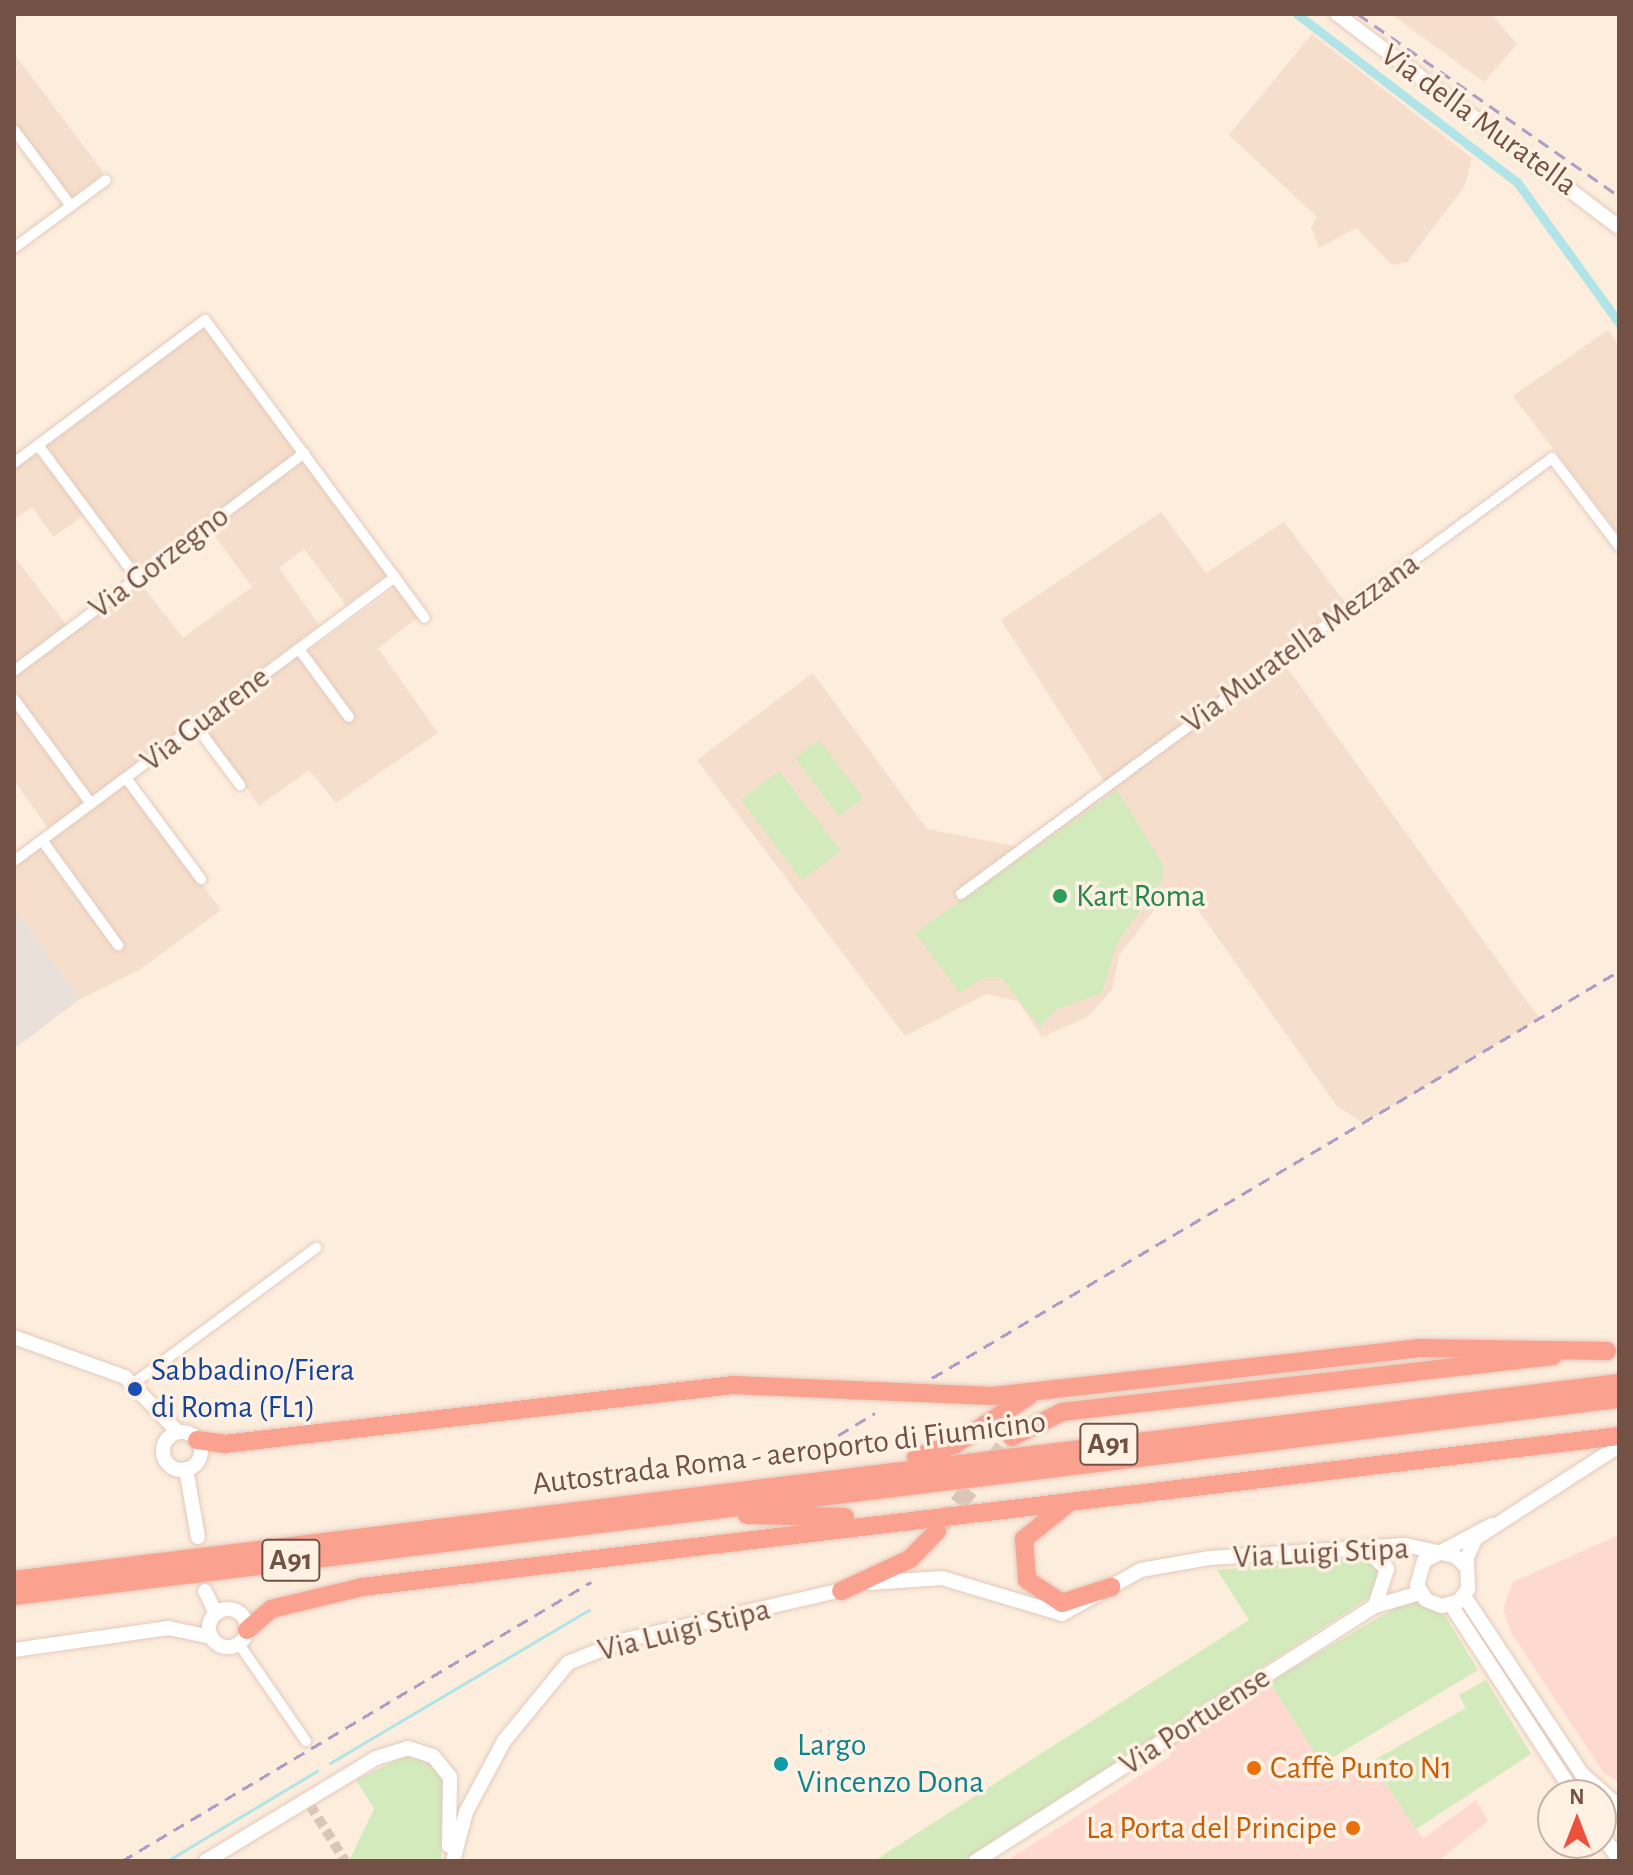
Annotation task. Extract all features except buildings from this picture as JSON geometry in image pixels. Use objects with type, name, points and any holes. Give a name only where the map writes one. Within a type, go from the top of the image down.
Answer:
[{"type":"highway","points":[[197,1440],[224,1444],[733,1385],[942,1397],[1040,1392],[1418,1348],[1613,1350]]},
{"type":"highway","points":[[1012,1437],[1062,1412],[1613,1350]]},
{"type":"highway","name":"Autostrada Roma - aeroporto di Fiumicino","points":[[14,1580],[115,1565],[1619,1383]]},
{"type":"highway","points":[[861,1474],[947,1449],[1040,1392]]},
{"type":"highway","name":"Autostrada Roma - aeroporto di Fiumicino","points":[[14,1596],[1619,1399]]},
{"type":"highway","points":[[243,1637],[271,1609],[335,1592],[922,1518],[1619,1436]]},
{"type":"highway","points":[[1092,1498],[1032,1526],[1021,1548],[1022,1570],[1039,1595],[1062,1603],[1111,1587]]},
{"type":"highway","points":[[609,1521],[922,1518]]},
{"type":"highway","points":[[841,1591],[910,1559],[937,1531]]},
{"type":"highway","points":[[14,1568],[115,1565]]},
{"type":"highway","points":[[14,1606],[39,1592]]},
{"type":"street","name":"Via della Muratella","points":[[1337,14],[1619,227]]},
{"type":"street","points":[[14,130],[71,206]]},
{"type":"street","points":[[14,248],[106,180]]},
{"type":"street","points":[[14,463],[205,320],[425,618]]},
{"type":"street","points":[[38,445],[138,579]]},
{"type":"street","name":"Via Gorzegno","points":[[14,671],[304,453]]},
{"type":"street","name":"Via Muratella Mezzana","points":[[961,894],[1552,458],[1619,546]]},
{"type":"street","name":"Via Guarene","points":[[14,861],[395,577]]},
{"type":"street","points":[[299,649],[349,717]]},
{"type":"street","points":[[14,699],[91,804]]},
{"type":"street","points":[[196,726],[240,785]]},
{"type":"street","points":[[126,778],[201,879]]},
{"type":"street","points":[[42,840],[118,945]]},
{"type":"street","points":[[134,1383],[316,1248]]},
{"type":"street","points":[[14,1337],[134,1383],[178,1432],[197,1440],[200,1457],[186,1469]]},
{"type":"street","points":[[178,1432],[163,1455],[186,1469],[198,1537]]},
{"type":"street","points":[[1464,1596],[1451,1605],[1433,1604],[1420,1593],[1419,1568],[1619,1446]]},
{"type":"street","points":[[1492,1525],[1473,1541],[1464,1596],[1581,1773],[1619,1807]]},
{"type":"street","name":"Via Luigi Stipa","points":[[451,1861],[466,1812],[504,1741],[568,1663],[625,1640],[841,1591],[942,1578],[1057,1614],[1082,1608],[1111,1587],[1167,1564],[1361,1547],[1411,1545],[1439,1553]]},
{"type":"street","points":[[1361,1547],[1378,1554],[1387,1569],[1375,1606]]},
{"type":"street","points":[[1439,1553],[1467,1567]]},
{"type":"street","points":[[205,1591],[216,1614],[211,1637]]},
{"type":"street","name":"Via Portuense","points":[[976,1861],[1375,1606],[1420,1593]]},
{"type":"street","points":[[1451,1605],[1565,1779]]},
{"type":"street","points":[[216,1614],[240,1613],[243,1637],[306,1741]]},
{"type":"street","points":[[14,1650],[159,1628],[211,1637],[220,1646],[243,1637]]},
{"type":"street","points":[[206,1861],[376,1758],[408,1748],[433,1756],[450,1777],[451,1861]]},
{"type":"shaded area","points":[[1391,14],[1491,14],[1517,44],[1484,82]]},
{"type":"shaded area","points":[[1312,34],[1472,158],[1465,186],[1407,262],[1392,265],[1356,228],[1319,248],[1311,227],[1317,217],[1229,135]]},
{"type":"shaded area","points":[[15,55],[104,173],[71,198],[14,122]]},
{"type":"shaded area","points":[[204,326],[298,452],[138,573],[44,444]]},
{"type":"shaded area","points":[[1608,330],[1619,346],[1619,535],[1513,396]]},
{"type":"shaded area","points":[[34,452],[86,513],[54,537],[32,507],[14,519],[14,467]]},
{"type":"shaded area","points":[[303,460],[388,574],[346,605],[304,549],[279,568],[319,625],[92,797],[14,692],[14,676],[141,584],[183,638],[252,587],[210,529]]},
{"type":"shaded area","points":[[1161,512],[1206,573],[1284,522],[1349,608],[1281,659],[1539,1018],[1364,1123],[1337,1106],[1184,890],[1170,890],[1119,955],[1112,990],[1087,1017],[1042,1037],[1018,1001],[986,994],[905,1036],[697,760],[813,673],[927,829],[1024,848],[1107,786],[1001,620]]},
{"type":"shaded area","points":[[14,556],[67,626],[14,666]]},
{"type":"shaded area","points":[[398,586],[420,616],[378,648],[438,733],[336,803],[309,770],[259,806],[205,728],[298,654],[349,722],[355,717],[307,652]]},
{"type":"shaded area","points":[[14,705],[85,801],[48,828],[14,780]]},
{"type":"shaded area","points":[[127,784],[221,910],[139,970],[80,999],[14,908],[14,866]]},
{"type":"shaded area","points":[[14,908],[80,999],[14,1049]]},
{"type":"shaded area","points":[[1619,1535],[1619,1783],[1603,1772],[1512,1634],[1503,1609],[1513,1582]]},
{"type":"shaded area","points":[[1269,1682],[1333,1781],[1371,1762],[1423,1839],[1476,1800],[1488,1821],[1438,1861],[1006,1861],[1171,1756],[1166,1747]]},
{"type":"green space","points":[[819,740],[863,798],[839,816],[795,758]]},
{"type":"green space","points":[[779,771],[841,851],[802,880],[741,800]]},
{"type":"green space","name":"Kart Roma","points":[[1117,790],[1164,866],[1161,882],[1117,943],[1102,993],[1057,1009],[1040,1027],[1001,977],[985,977],[960,993],[915,933]]},
{"type":"green space","points":[[1368,1557],[1377,1571],[1376,1593],[963,1861],[874,1861],[1249,1620],[1217,1570]]},
{"type":"green space","points":[[1410,1599],[1444,1614],[1478,1670],[1322,1764],[1269,1682]]},
{"type":"green space","points":[[1486,1680],[1531,1754],[1416,1829],[1371,1762],[1466,1708],[1459,1695]]},
{"type":"green space","points":[[405,1756],[432,1763],[443,1780],[441,1861],[349,1861],[374,1809],[356,1780]]},
{"type":"waterway","points":[[1297,14],[1517,182],[1619,323]]},
{"type":"waterway","points":[[330,1763],[589,1610]]},
{"type":"waterway","points":[[167,1861],[317,1771]]},
{"type":"tunnel","points":[[941,1525],[1012,1437]]},
{"type":"tunnel","points":[[310,1805],[345,1861]]},
{"type":"railway","points":[[1358,14],[1619,196]]},
{"type":"railway","points":[[932,1378],[1619,971]]},
{"type":"railway","points":[[804,1456],[875,1413]]},
{"type":"railway","points":[[122,1861],[591,1582]]},
{"type":"place","name":"Kart Roma","points":[[1060,896]]},
{"type":"place","name":"Sabbadino/Fiera di Roma (FL1)","points":[[135,1389]]},
{"type":"place","name":"Largo Vincenzo Dona","points":[[781,1764]]},
{"type":"place","name":"Caffè Punto N1","points":[[1254,1768]]},
{"type":"place","name":"La Porta del Principe","points":[[1353,1828]]}]
